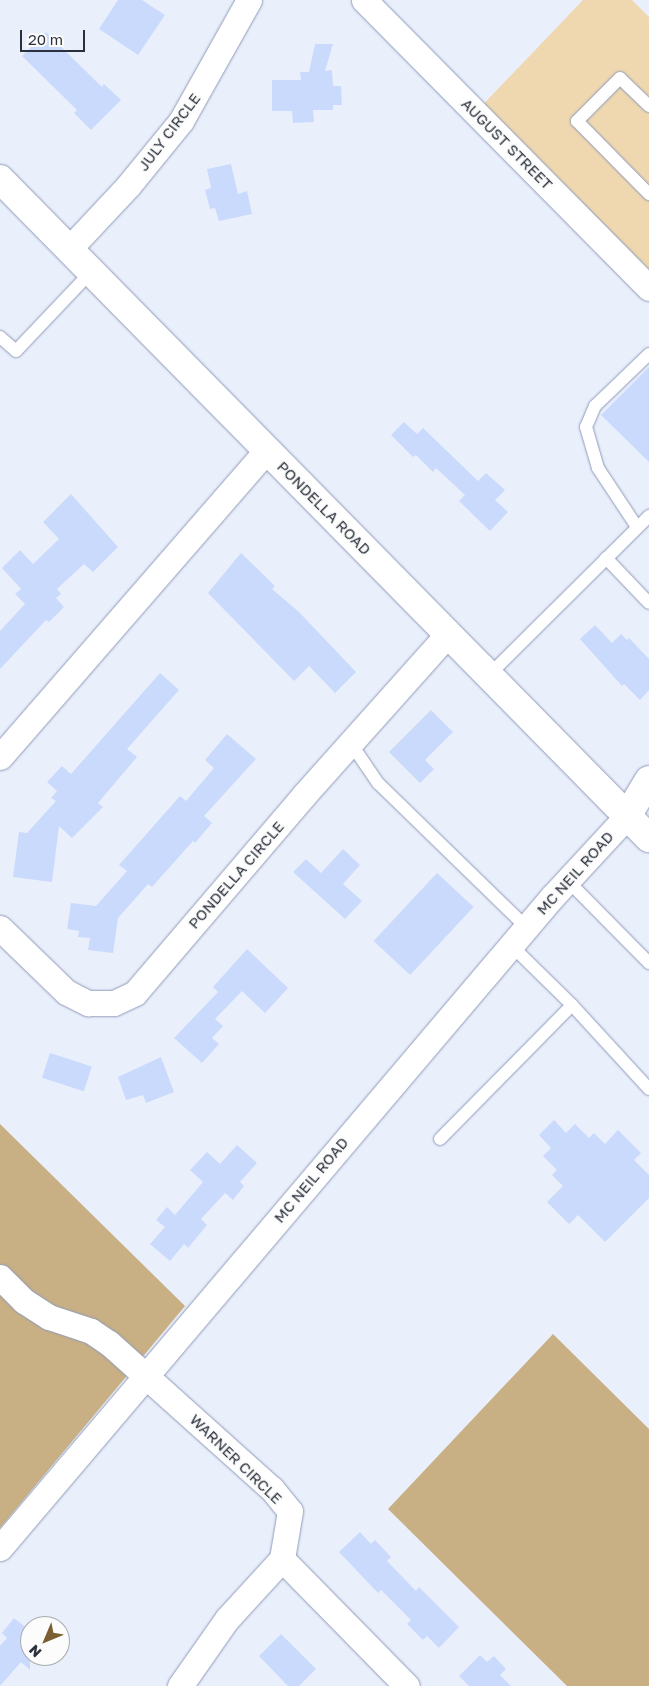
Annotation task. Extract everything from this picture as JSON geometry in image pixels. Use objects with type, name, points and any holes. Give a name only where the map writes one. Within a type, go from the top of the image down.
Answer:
[{"type":"main road","name":"PONDELLA ROAD","points":[[0,179],[489,675],[638,812],[649,838]]},
{"type":"main road","points":[[638,812],[649,780]]},
{"type":"street","name":"JULY CIRCLE","points":[[69,249],[134,179],[181,121],[249,0]]},
{"type":"street","name":"AUGUST STREET","points":[[364,0],[649,287]]},
{"type":"street","points":[[0,756],[267,450]]},
{"type":"street","name":"PONDELLA CIRCLE","points":[[0,928],[66,992],[88,1003],[114,1003],[135,993],[350,742],[448,634]]},
{"type":"street","name":"MC NEIL ROAD","points":[[0,1548],[518,936],[567,880],[638,812]]},
{"type":"street","points":[[0,1276],[24,1301],[49,1316],[91,1331],[109,1343],[145,1375]]},
{"type":"street","name":"WARNER CIRCLE","points":[[145,1375],[265,1482],[290,1511],[282,1559]]},
{"type":"street","points":[[180,1686],[227,1619],[282,1559],[407,1686]]},
{"type":"lane","points":[[649,106],[620,78],[577,120],[649,194]]},
{"type":"lane","points":[[0,337],[16,351],[91,272]]},
{"type":"lane","points":[[637,527],[598,468],[586,427],[595,406],[649,354]]},
{"type":"lane","points":[[489,675],[649,516]]},
{"type":"lane","points":[[606,558],[649,603]]},
{"type":"lane","points":[[350,742],[378,782],[518,936],[572,1006],[649,1089]]},
{"type":"lane","points":[[567,880],[649,963]]},
{"type":"lane","points":[[440,1139],[572,1006]]},
{"type":"shaded area","points":[[583,0],[632,0],[649,17],[649,287],[473,115]]},
{"type":"shaded area","points":[[0,1124],[185,1306],[0,1528]]},
{"type":"shaded area","points":[[553,1334],[649,1429],[649,1686],[567,1686],[388,1509]]},
{"type":"building","points":[[118,0],[142,0],[165,15],[138,55],[99,29]]},
{"type":"building","points":[[46,32],[102,87],[104,84],[121,100],[91,130],[74,113],[77,110],[22,56]]},
{"type":"building","points":[[315,44],[333,44],[325,71],[332,70],[333,86],[341,86],[342,105],[333,105],[333,110],[313,110],[314,122],[293,123],[292,111],[272,111],[272,80],[301,80],[300,72],[309,72]]},
{"type":"building","points":[[231,164],[238,194],[247,191],[252,214],[219,221],[215,208],[210,209],[205,190],[211,188],[207,169]]},
{"type":"building","points":[[649,367],[649,462],[601,415]]},
{"type":"building","points":[[404,422],[417,434],[423,428],[478,481],[486,473],[505,490],[495,500],[508,512],[490,531],[459,501],[465,495],[436,468],[433,472],[416,455],[413,457],[391,435]]},
{"type":"building","points":[[71,494],[118,547],[93,572],[84,564],[57,589],[61,594],[56,598],[64,607],[49,622],[46,620],[0,669],[0,631],[25,604],[15,594],[21,589],[2,568],[20,550],[33,564],[59,539],[43,522]]},
{"type":"building","points":[[241,553],[275,586],[272,589],[299,612],[356,672],[335,693],[309,666],[294,681],[208,593]]},
{"type":"building","points":[[595,625],[612,643],[621,634],[627,640],[629,638],[649,659],[649,690],[640,700],[624,684],[622,686],[580,639]]},
{"type":"building","points":[[160,673],[179,690],[127,749],[137,757],[98,803],[103,807],[72,838],[59,826],[52,882],[13,877],[19,832],[27,833],[56,801],[51,798],[57,791],[47,782],[62,766],[71,774]]},
{"type":"building","points":[[431,710],[453,732],[425,760],[434,769],[420,783],[389,752]]},
{"type":"building","points":[[227,734],[256,759],[204,816],[212,823],[195,843],[193,841],[152,887],[148,884],[118,918],[113,953],[88,950],[90,938],[78,937],[79,931],[67,929],[71,903],[96,906],[127,871],[119,865],[180,796],[186,801],[214,768],[205,760]]},
{"type":"building","points":[[343,849],[360,865],[343,884],[362,901],[345,919],[293,872],[306,859],[321,873]]},
{"type":"building","points":[[437,873],[474,907],[410,975],[374,941]]},
{"type":"building","points":[[247,949],[288,988],[265,1013],[242,991],[215,1019],[223,1026],[212,1038],[219,1044],[202,1063],[174,1038],[218,992],[213,987]]},
{"type":"building","points":[[50,1053],[92,1067],[84,1091],[42,1078]]},
{"type":"building","points":[[161,1057],[174,1092],[146,1103],[143,1095],[126,1100],[118,1077]]},
{"type":"building","points":[[554,1120],[566,1133],[575,1124],[589,1138],[594,1133],[605,1144],[618,1130],[641,1153],[634,1160],[649,1175],[649,1198],[605,1242],[578,1215],[569,1224],[547,1202],[563,1186],[552,1175],[557,1170],[543,1156],[551,1148],[539,1135]]},
{"type":"building","points":[[237,1145],[257,1163],[240,1182],[244,1186],[233,1200],[225,1193],[201,1219],[207,1225],[188,1248],[184,1244],[170,1261],[150,1244],[165,1227],[156,1220],[167,1207],[175,1215],[203,1182],[190,1170],[207,1152],[220,1164]]},
{"type":"building","points":[[360,1532],[371,1544],[375,1540],[391,1557],[387,1561],[416,1591],[419,1587],[459,1627],[439,1648],[427,1636],[423,1640],[407,1624],[411,1620],[381,1590],[378,1593],[339,1552]]},
{"type":"building","points":[[14,1618],[20,1623],[20,1663],[0,1686],[0,1646],[7,1638],[2,1633]]},
{"type":"building","points":[[281,1634],[316,1669],[299,1686],[288,1686],[259,1656]]},
{"type":"building","points":[[480,1655],[487,1662],[494,1656],[506,1669],[500,1675],[511,1686],[469,1686],[459,1676]]}]
